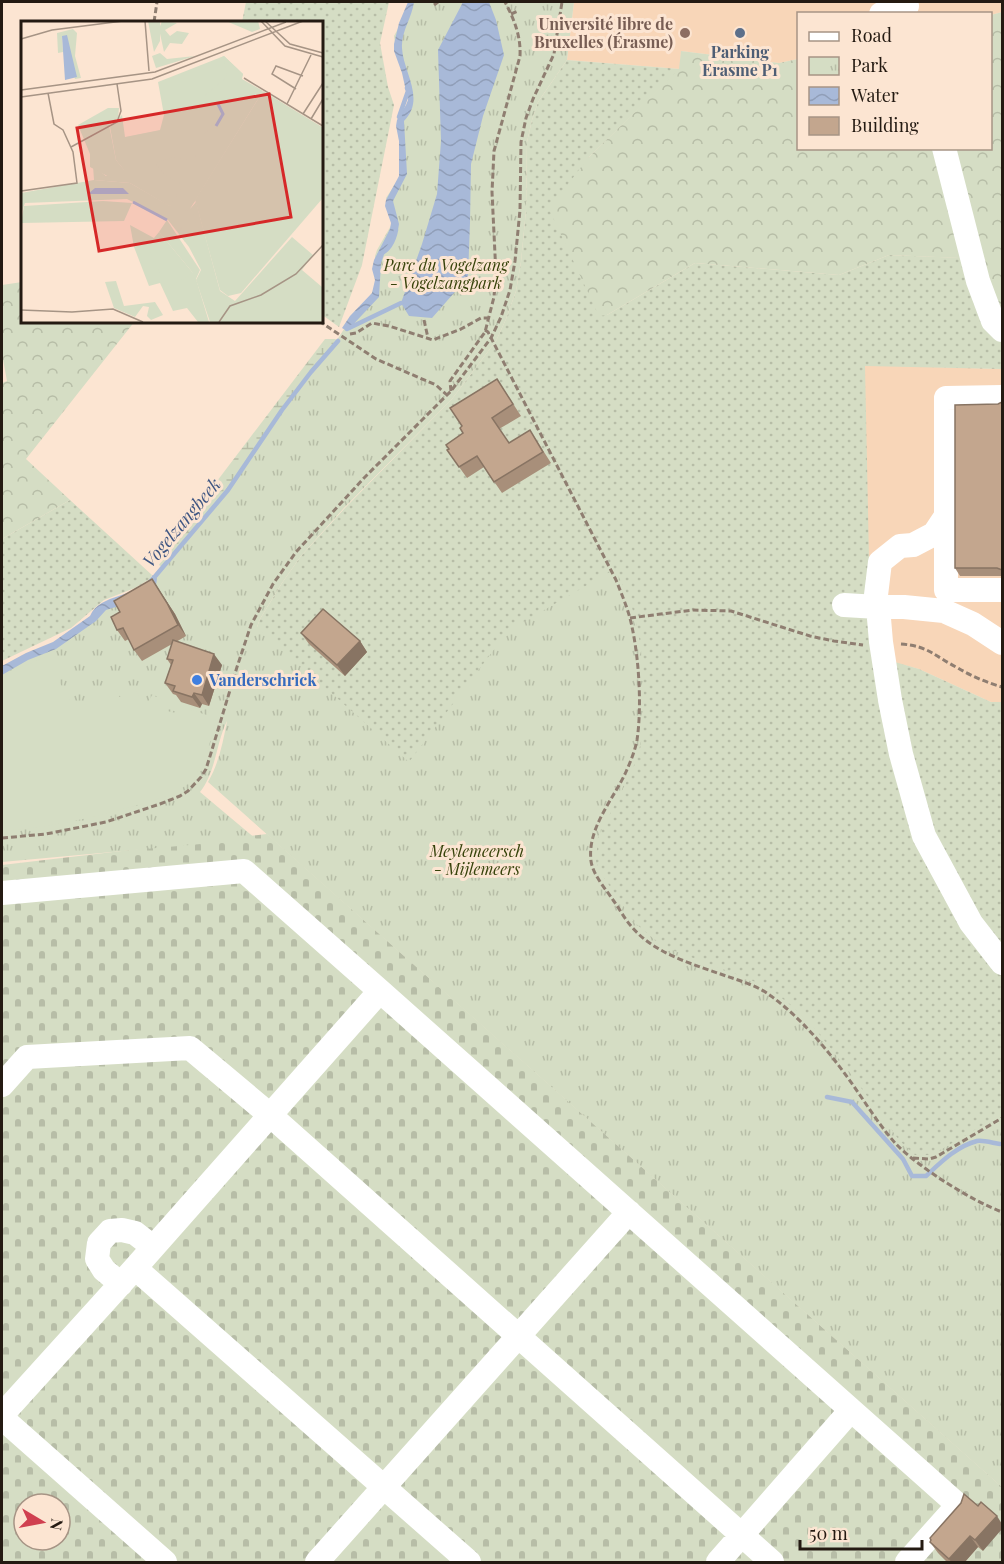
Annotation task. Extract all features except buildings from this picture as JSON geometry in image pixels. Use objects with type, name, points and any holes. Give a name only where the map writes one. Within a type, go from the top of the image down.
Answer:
[{"type":"street","points":[[889,12],[908,7]]},
{"type":"street","points":[[945,150],[978,281],[993,321],[1002,330]]},
{"type":"street","points":[[1002,397],[946,398],[946,590],[1002,590]]},
{"type":"street","points":[[946,516],[934,534],[913,545],[900,546],[880,561],[876,595],[882,644],[901,754],[924,836],[971,923],[1002,963]]},
{"type":"street","points":[[913,545],[929,552],[946,570]]},
{"type":"street","points":[[844,604],[944,611],[973,624],[1002,643]]},
{"type":"street","points":[[2,893],[244,871],[958,1505],[907,1563]]},
{"type":"street","points":[[165,1563],[2,1417],[380,991]]},
{"type":"street","points":[[2,1085],[27,1057],[189,1048],[270,1115],[772,1563]]},
{"type":"street","points":[[317,1563],[629,1212]]},
{"type":"street","points":[[153,1247],[135,1233],[122,1230],[110,1232],[99,1243],[97,1259],[104,1270],[128,1276],[384,1488],[469,1563]]},
{"type":"street","points":[[718,1563],[851,1410]]},
{"type":"path","points":[[154,21],[157,2]]},
{"type":"path","points":[[434,5],[438,2]]},
{"type":"path","points":[[451,390],[450,381],[485,330],[494,297],[496,275],[492,192],[494,151],[520,56],[521,43],[505,2]]},
{"type":"path","points":[[2,838],[46,834],[106,822],[170,800],[188,791],[206,769],[251,625],[273,584],[296,552],[358,484],[447,395],[491,338],[501,317],[515,261],[520,210],[521,142],[533,99],[555,54],[562,2]]},
{"type":"path","points":[[511,14],[518,11]]},
{"type":"path","points":[[350,334],[372,323],[433,340],[481,318],[489,318]]},
{"type":"path","points":[[424,320],[428,338]]},
{"type":"path","points":[[321,322],[376,358],[436,385],[447,395]]},
{"type":"path","points":[[485,330],[616,580],[630,618],[638,678],[637,741],[625,773],[593,835],[591,862],[596,875],[632,927],[651,943],[670,955],[747,983],[769,994],[808,1029],[896,1143],[912,1158],[988,1207],[1002,1212]]},
{"type":"path","points":[[630,618],[693,610],[731,611],[810,636],[834,641],[916,645],[966,672],[1002,687]]},
{"type":"path","points":[[912,1158],[929,1159],[936,1156],[1002,1118]]},
{"type":"shaded area","name":"Université libre de Bruxelles (Érasme)","points":[[574,2],[1002,2],[1002,12],[992,15],[992,12],[797,12],[797,59],[779,63],[681,51],[680,69],[567,60]]},
{"type":"shaded area","points":[[865,365],[1002,369],[1002,702],[991,702],[919,669],[871,656],[865,472]]},
{"type":"green space","points":[[246,2],[389,2],[380,43],[388,87],[394,105],[362,265],[339,327],[322,315],[322,21],[242,21]]},
{"type":"green space","name":"Meylemeersch - Mijlemeers","points":[[410,2],[574,2],[567,60],[538,102],[527,142],[526,210],[516,291],[496,341],[452,399],[344,508],[301,556],[282,583],[257,627],[409,762],[508,631],[615,569],[630,600],[637,626],[641,650],[643,723],[637,758],[598,837],[596,861],[600,872],[635,923],[672,950],[749,979],[772,990],[794,1008],[812,1025],[899,1140],[915,1155],[935,1153],[1002,1114],[1002,1487],[208,782],[218,760],[227,721],[213,767],[200,792],[256,839],[2,862],[2,669],[57,644],[101,607],[150,587],[163,567],[243,468],[306,374],[328,354],[372,293],[375,285],[375,256],[393,222],[386,198],[401,175],[398,123],[410,104],[394,36]]},
{"type":"green space","points":[[1002,12],[1002,315],[983,259],[889,255],[839,275],[695,263],[607,315],[599,316],[549,209],[588,158],[679,69],[681,51],[779,63],[797,59],[797,150],[992,150],[992,15]]},
{"type":"green space","points":[[567,60],[680,69],[588,158],[607,315],[695,263],[839,275],[889,255],[964,258],[1002,339],[1002,369],[865,366],[871,655],[919,669],[991,702],[1002,702],[1002,1487],[249,818],[249,649],[260,619],[301,556],[452,399],[496,341],[516,291],[521,262],[526,210],[527,142],[532,120],[538,102]]},
{"type":"green space","points":[[21,282],[21,322],[134,322],[26,459],[70,500],[2,539],[2,383],[7,381],[2,354],[2,285]]},
{"type":"green space","points":[[325,339],[335,339],[341,342],[168,571],[159,565],[195,510]]},
{"type":"green space","points":[[70,500],[152,575],[150,579],[135,588],[104,600],[71,628],[2,661],[2,539]]},
{"type":"green space","points":[[46,657],[67,696],[70,700],[75,700],[79,706],[115,688],[119,697],[135,689],[143,703],[149,701],[152,695],[164,700],[167,711],[176,713],[181,707],[207,715],[210,708],[218,709],[208,747],[196,774],[180,790],[141,804],[72,821],[2,831],[2,675]]},
{"type":"green space","points":[[267,834],[1002,1487],[1002,1562],[2,1562],[2,865]]},
{"type":"water","points":[[408,2],[414,2],[403,36],[402,48],[412,85],[413,104],[404,121],[407,174],[393,201],[399,224],[398,230],[386,249],[381,263],[379,297],[347,331],[342,328],[372,293],[375,280],[372,269],[374,260],[390,229],[391,223],[385,206],[399,176],[399,141],[396,126],[408,100],[394,44],[399,23]]},
{"type":"water","points":[[463,2],[489,2],[496,20],[504,55],[483,116],[471,164],[468,277],[432,318],[409,316],[401,303],[437,194],[441,141],[438,50]]},
{"type":"water","points":[[153,575],[157,579],[156,585],[147,594],[132,602],[106,610],[96,621],[56,649],[28,660],[2,675],[2,666],[53,642],[90,616],[102,603],[137,589]]},
{"type":"waterway","name":"Vogelzangbeek","points":[[399,117],[407,88]]},
{"type":"waterway","name":"Vogelzangbeek","points":[[380,254],[391,244],[396,230]]},
{"type":"waterway","points":[[347,329],[401,303]]},
{"type":"waterway","name":"Vogelzangbeek","points":[[152,580],[228,490],[282,410],[338,341]]},
{"type":"waterway","points":[[827,1097],[852,1102],[903,1159],[912,1176],[926,1176],[949,1156],[970,1143],[979,1141],[1000,1144]]},
{"type":"place","name":"Université libre de Bruxelles (Érasme)","points":[[685,33]]},
{"type":"place","name":"Parking Erasme P1","points":[[740,33]]},
{"type":"place","name":"Vanderschrick","points":[[197,680]]},
{"type":"park label","name":"Parc du Vogelzang - Vogelzangpark","points":[[446,274]]}]
